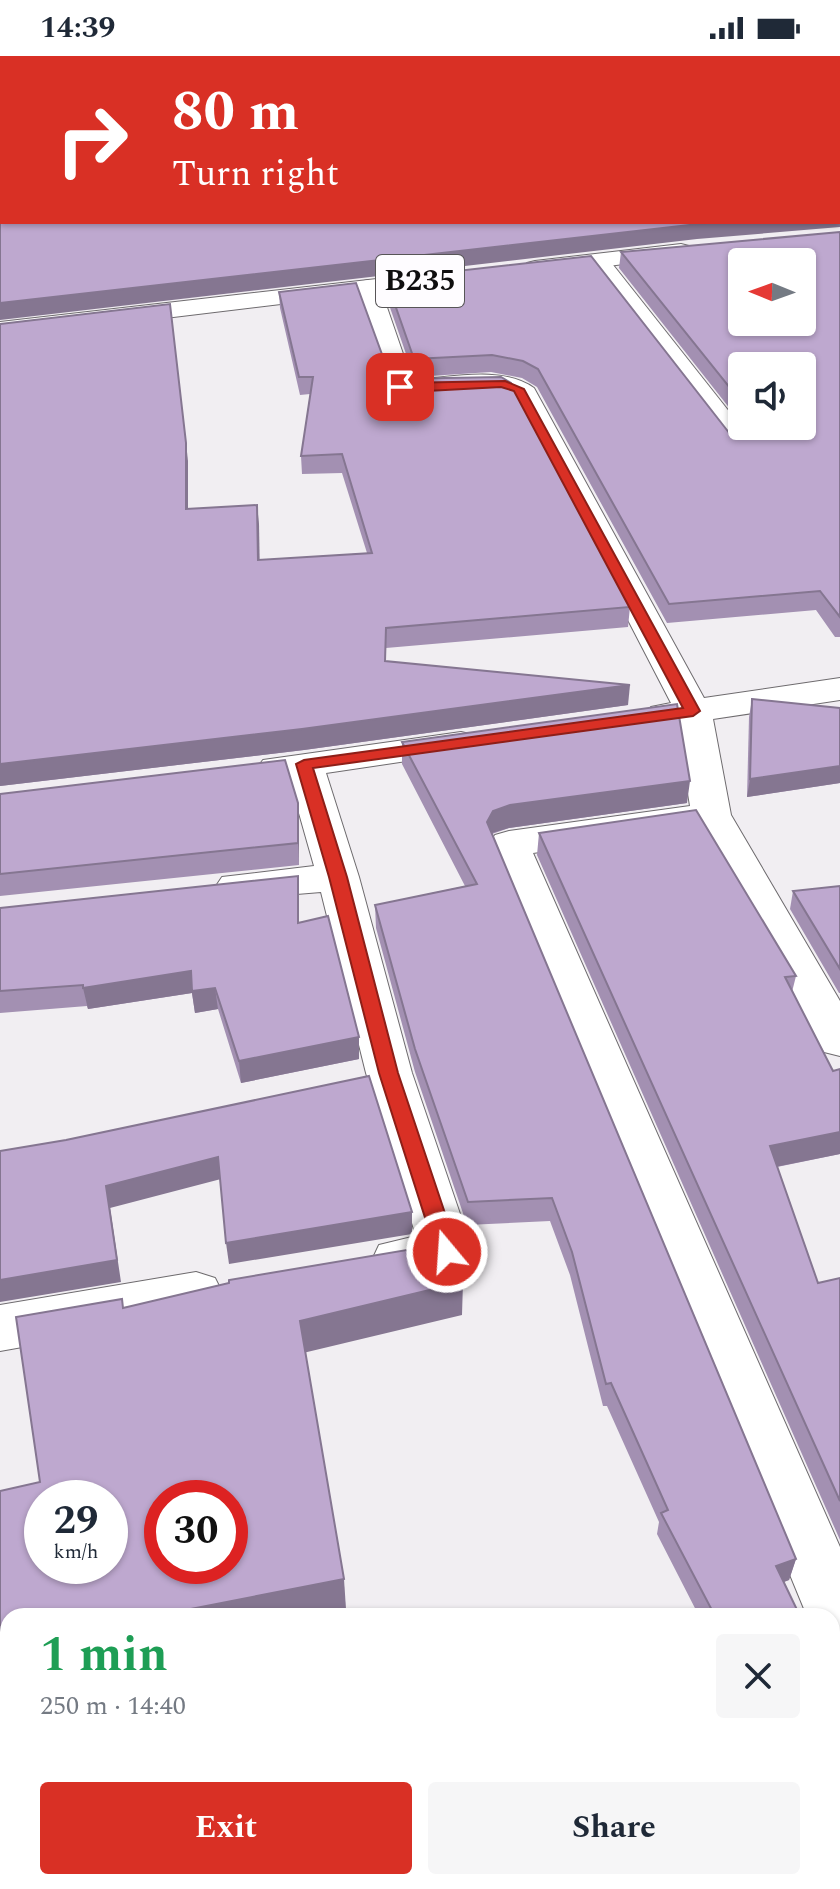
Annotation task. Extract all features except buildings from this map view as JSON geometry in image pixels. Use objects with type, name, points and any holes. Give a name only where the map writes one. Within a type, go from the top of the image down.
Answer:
[{"type":"street","name":"B235","points":[[506,272],[697,249]]},
{"type":"street","points":[[598,261],[740,444]]},
{"type":"street","name":"B235","points":[[0,330],[475,275]]},
{"type":"street","points":[[368,287],[401,388],[501,384],[512,385],[524,394],[693,711],[711,815],[840,1040]]},
{"type":"street","points":[[630,720],[840,689]]},
{"type":"street","points":[[243,771],[491,739]]},
{"type":"street","points":[[304,764],[338,877],[366,1078],[447,1252],[354,1268]]},
{"type":"street","points":[[711,815],[509,844],[835,1608]]},
{"type":"street","points":[[201,890],[338,877]]},
{"type":"street","points":[[0,1328],[247,1286]]},
{"type":"route","points":[[400,387],[501,384],[512,385],[524,394],[693,711],[304,764],[338,877],[389,1073],[447,1252]]}]
